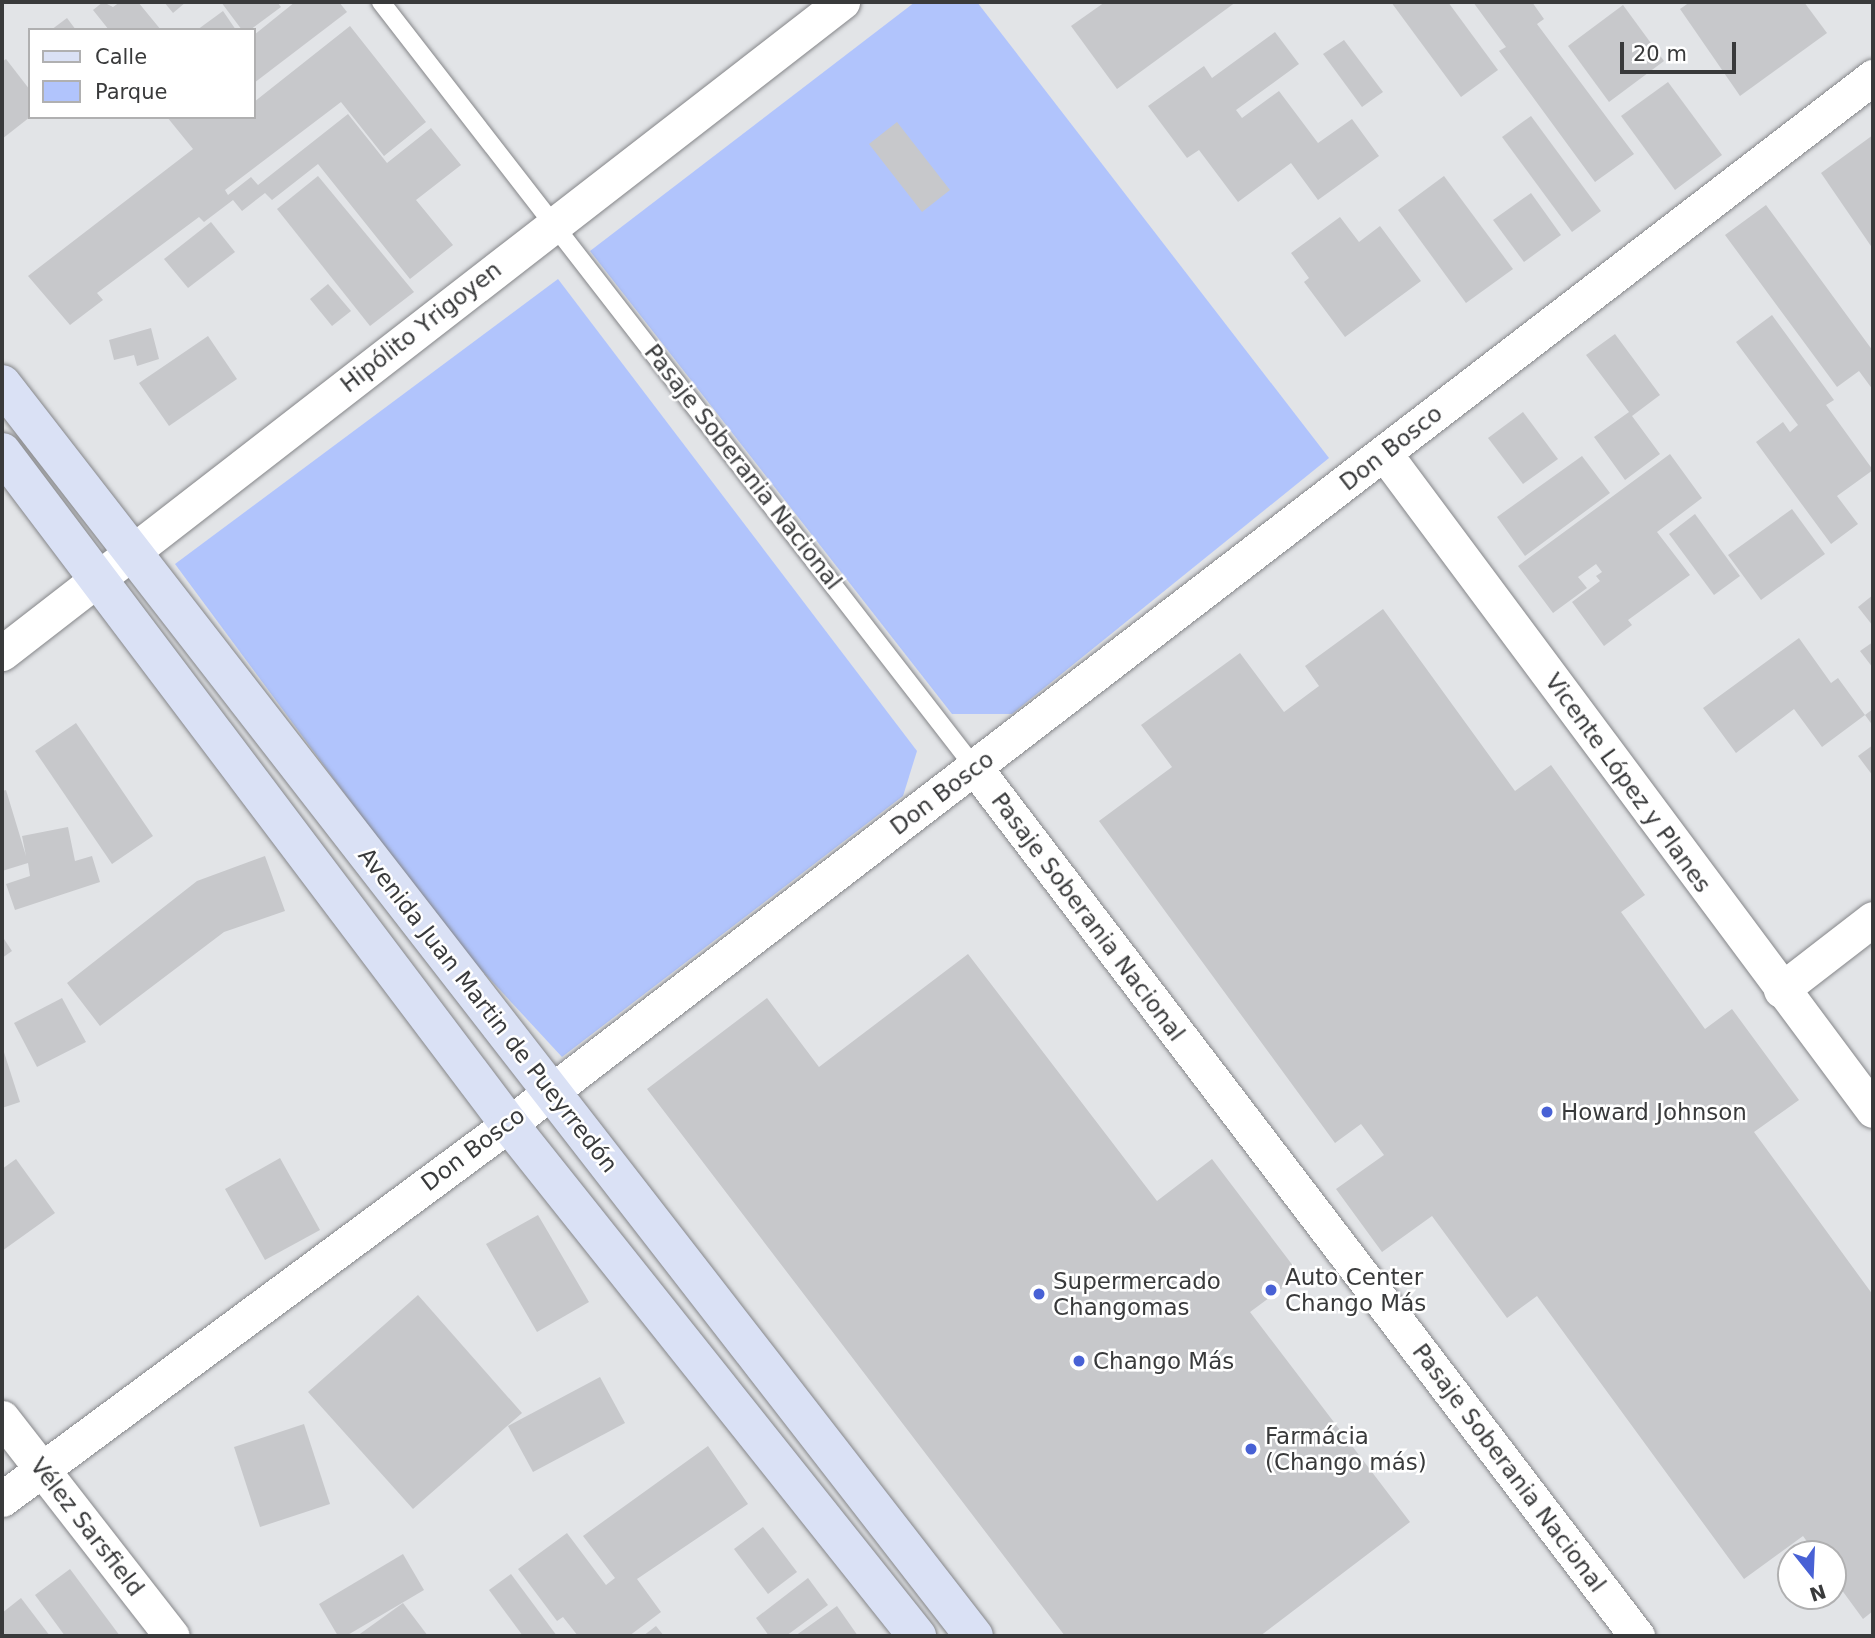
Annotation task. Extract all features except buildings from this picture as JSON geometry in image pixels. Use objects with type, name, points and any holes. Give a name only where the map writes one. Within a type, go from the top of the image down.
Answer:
[{"type":"main road","name":"Avenida Juan Martin de Pueyrredón","points":[[2,384],[974,1636]]},
{"type":"main road","name":"Avenida Juan Martin de Pueyrredón","points":[[2,452],[100,577],[509,1124],[917,1636]]},
{"type":"street","name":"Hipólito Yrigoyen","points":[[2,653],[842,2]]},
{"type":"street","name":"Don Bosco","points":[[2,1499],[509,1124],[1873,77]]},
{"type":"street","name":"Vicente López y Planes","points":[[1384,453],[1781,990],[1873,1110]]},
{"type":"street","name":"Pasaje Soberania Nacional","points":[[975,768],[1637,1636]]},
{"type":"street","points":[[1781,990],[1873,919]]},
{"type":"street","name":"Vélez Sarsfield","points":[[2,1418],[172,1636]]},
{"type":"lane","name":"Pasaje Soberania Nacional","points":[[381,2],[975,768]]},
{"type":"green space","points":[[915,2],[977,2],[1329,458],[1012,714],[952,714],[590,251]]},
{"type":"green space","points":[[558,279],[917,751],[903,796],[562,1057],[450,936],[175,564]]},
{"type":"place","name":"Howard Johnson","points":[[1547,1112]]},
{"type":"place","name":"Auto Center Chango Más","points":[[1271,1290]]},
{"type":"place","name":"Supermercado Changomas","points":[[1039,1294]]},
{"type":"place","name":"Chango Más","points":[[1079,1361]]},
{"type":"place","name":"Farmácia (Chango más)","points":[[1251,1449]]}]
